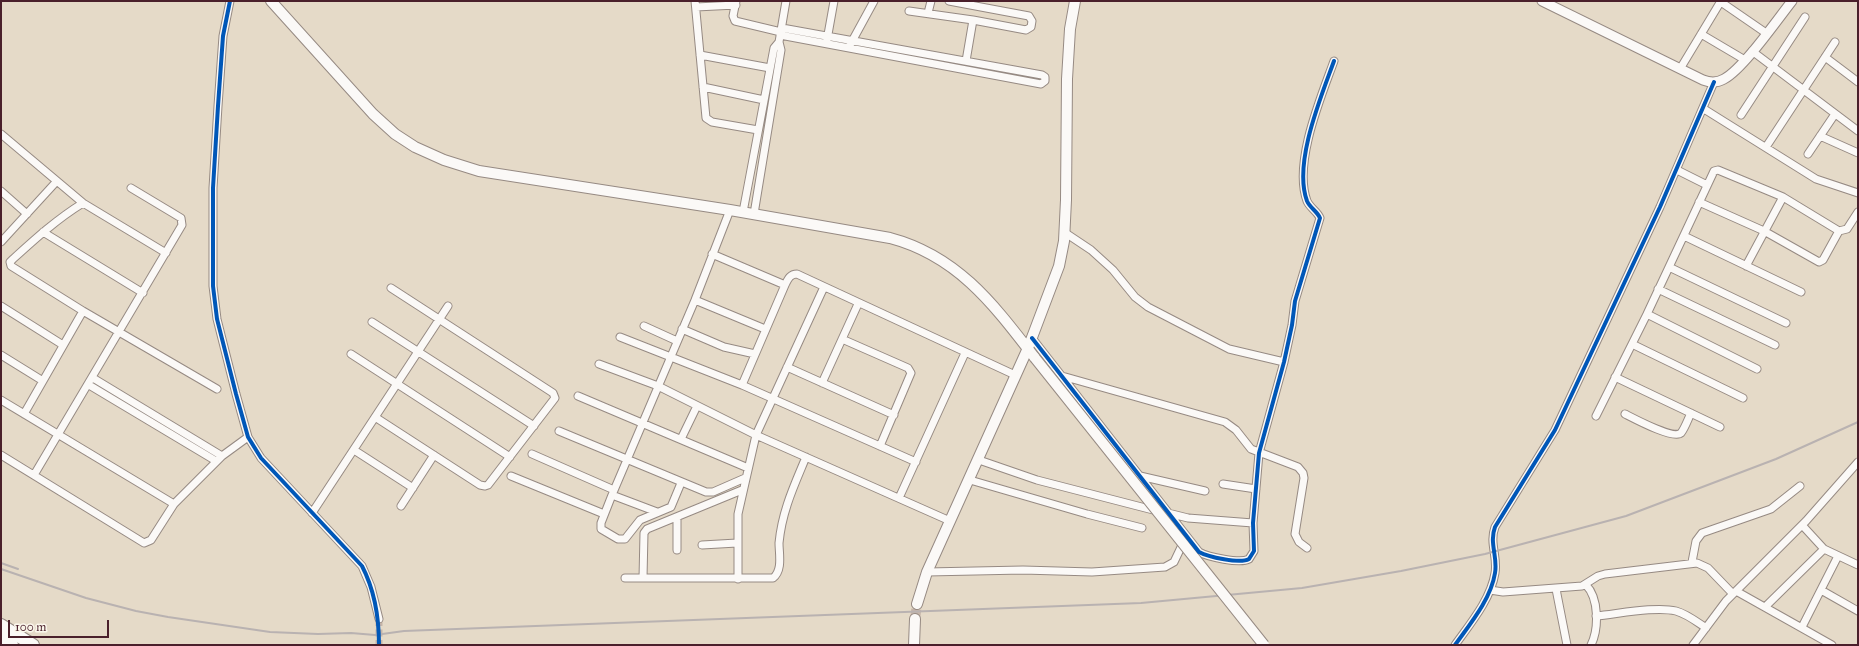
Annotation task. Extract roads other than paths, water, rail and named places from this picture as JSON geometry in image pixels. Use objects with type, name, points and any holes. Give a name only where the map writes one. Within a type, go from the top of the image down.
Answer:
[{"type":"highway","points":[[1,626],[33,645]]},
{"type":"highway","points":[[1,638],[12,645]]},
{"type":"main road","points":[[271,1],[384,124],[415,147],[444,160],[479,171],[743,212],[890,238],[926,250],[952,267],[973,284],[1028,348],[1264,645]]},
{"type":"main road","points":[[917,604],[927,572],[970,480],[1028,348],[1059,266],[1064,232],[1067,169],[1067,79],[1070,29],[1075,1]]},
{"type":"main road","points":[[914,645],[915,619]]},
{"type":"street","points":[[230,1],[223,36],[213,188],[213,286],[217,319],[248,437],[261,458],[362,566],[371,587],[379,620]]},
{"type":"street","points":[[754,214],[781,50],[781,34],[786,1]]},
{"type":"street","points":[[826,44],[834,1]]},
{"type":"street","points":[[848,48],[874,1]]},
{"type":"street","points":[[928,13],[930,1]]},
{"type":"street","points":[[909,11],[973,20],[1026,30],[1031,27],[1032,21],[1029,16],[949,1]]},
{"type":"street","points":[[1542,1],[1703,80],[1714,82],[1731,74],[1745,60],[1792,1]]},
{"type":"street","points":[[1680,69],[1721,2],[1766,33]]},
{"type":"street","points":[[758,130],[708,120],[705,113],[696,4],[736,3],[733,16],[738,23],[781,34],[826,44],[1041,84],[1045,81],[1045,77],[1042,75],[827,36],[781,34]]},
{"type":"street","points":[[1741,115],[1805,17]]},
{"type":"street","points":[[966,61],[973,20]]},
{"type":"street","points":[[743,212],[774,48],[781,34]]},
{"type":"street","points":[[1701,34],[1745,60]]},
{"type":"street","points":[[1766,146],[1835,42]]},
{"type":"street","points":[[1752,51],[1858,131]]},
{"type":"street","points":[[700,55],[770,68]]},
{"type":"street","points":[[1825,57],[1858,82]]},
{"type":"street","points":[[1032,338],[1168,513],[1203,554],[1245,561],[1249,559],[1254,551],[1253,523],[1259,453],[1284,362],[1292,325],[1295,301],[1320,218],[1308,204],[1306,199],[1303,181],[1304,160],[1318,106],[1334,61]]},
{"type":"street","points":[[1455,645],[1490,590],[1496,572],[1492,544],[1496,527],[1555,430],[1677,170],[1704,109],[1714,82]]},
{"type":"street","points":[[703,87],[764,100]]},
{"type":"street","points":[[1704,109],[1766,146],[1816,179],[1858,193]]},
{"type":"street","points":[[1808,154],[1835,114]]},
{"type":"street","points":[[1820,136],[1858,153]]},
{"type":"street","points":[[2,137],[83,203],[166,253]]},
{"type":"street","points":[[1677,170],[1707,185]]},
{"type":"street","points":[[1596,416],[1647,314],[1712,173],[1718,170],[1782,197],[1839,230],[1847,229],[1858,212]]},
{"type":"street","points":[[1,242],[56,182]]},
{"type":"street","points":[[34,475],[89,385],[182,225],[183,221],[178,216],[131,188]]},
{"type":"street","points":[[1,191],[27,214]]},
{"type":"street","points":[[1746,266],[1782,197]]},
{"type":"street","points":[[1699,202],[1764,231],[1819,262],[1823,260],[1839,230]]},
{"type":"street","points":[[83,203],[62,216],[43,232],[10,262],[11,266],[83,311],[217,389]]},
{"type":"street","points":[[681,482],[671,507],[657,512],[638,522],[627,536],[622,539],[601,529],[604,514],[670,358],[730,210]]},
{"type":"street","points":[[43,232],[143,292]]},
{"type":"street","points":[[1064,232],[1091,250],[1113,270],[1135,298],[1148,308],[1229,349],[1284,362]]},
{"type":"street","points":[[1684,236],[1801,292]]},
{"type":"street","points":[[712,254],[785,285]]},
{"type":"street","points":[[1669,266],[1786,322]]},
{"type":"street","points":[[742,385],[785,285],[792,275],[797,274],[858,304],[1015,375]]},
{"type":"street","points":[[738,579],[738,514],[742,490],[756,435],[824,287]]},
{"type":"street","points":[[375,417],[480,485],[486,486],[555,398],[553,393],[391,288]]},
{"type":"street","points":[[1658,289],[1775,345]]},
{"type":"street","points":[[694,300],[765,329]]},
{"type":"street","points":[[822,383],[858,304]]},
{"type":"street","points":[[1,306],[63,345]]},
{"type":"street","points":[[312,513],[448,306]]},
{"type":"street","points":[[24,414],[83,311]]},
{"type":"street","points":[[1647,314],[1757,369]]},
{"type":"street","points":[[372,322],[534,426]]},
{"type":"street","points":[[644,326],[677,341]]},
{"type":"street","points":[[682,329],[724,347],[755,354]]},
{"type":"street","points":[[620,337],[670,358],[742,385],[916,462]]},
{"type":"street","points":[[842,339],[910,370],[911,375],[880,446]]},
{"type":"street","points":[[1632,344],[1743,398]]},
{"type":"street","points":[[899,498],[966,352]]},
{"type":"street","points":[[1,354],[43,381]]},
{"type":"street","points":[[351,354],[510,457]]},
{"type":"street","points":[[599,364],[658,386],[756,435],[950,521]]},
{"type":"street","points":[[787,367],[894,415]]},
{"type":"street","points":[[1062,376],[1225,422],[1236,430],[1251,449],[1259,453],[1290,462],[1298,467],[1303,473],[1295,534],[1299,542],[1307,548]]},
{"type":"street","points":[[1615,377],[1720,427]]},
{"type":"street","points":[[93,378],[222,456]]},
{"type":"street","points":[[89,385],[216,461]]},
{"type":"street","points":[[578,396],[643,422],[748,468]]},
{"type":"street","points":[[1,400],[174,504]]},
{"type":"street","points":[[681,439],[697,406]]},
{"type":"street","points":[[1624,414],[1666,433],[1676,435],[1681,433],[1691,413]]},
{"type":"street","points":[[559,431],[681,482],[710,492],[745,478]]},
{"type":"street","points":[[1,455],[144,543],[151,540],[174,504],[216,461],[248,437]]},
{"type":"street","points":[[354,450],[413,488]]},
{"type":"street","points":[[532,454],[657,512]]},
{"type":"street","points":[[401,506],[434,455]]},
{"type":"street","points":[[625,578],[773,578],[778,573],[779,543],[784,512],[806,457]]},
{"type":"street","points":[[979,460],[1037,480],[1188,518],[1253,523]]},
{"type":"street","points":[[1693,645],[1719,609],[1802,525],[1858,462]]},
{"type":"street","points":[[511,476],[604,514]]},
{"type":"street","points":[[1140,476],[1205,491]]},
{"type":"street","points":[[970,480],[1087,514],[1142,528]]},
{"type":"street","points":[[1223,484],[1256,488]]},
{"type":"street","points":[[1692,562],[1696,542],[1702,533],[1771,509],[1800,486]]},
{"type":"street","points":[[643,578],[644,531],[742,490]]},
{"type":"street","points":[[677,518],[677,550]]},
{"type":"street","points":[[1802,525],[1824,549],[1858,565]]},
{"type":"street","points":[[927,572],[1023,570],[1092,572],[1165,567],[1174,562],[1187,536]]},
{"type":"street","points":[[702,545],[737,543]]},
{"type":"street","points":[[1766,607],[1824,549]]},
{"type":"street","points":[[1802,627],[1838,556]]},
{"type":"street","points":[[1490,590],[1503,592],[1556,589],[1586,585],[1594,578],[1604,574],[1692,562],[1708,568],[1735,593],[1766,607],[1832,645]]},
{"type":"street","points":[[1586,585],[1593,595],[1596,616],[1597,631],[1591,645]]},
{"type":"street","points":[[1556,589],[1567,645]]},
{"type":"street","points":[[1821,590],[1858,612]]},
{"type":"street","points":[[1596,616],[1654,610],[1674,611],[1683,614],[1706,628]]},
{"type":"tunnel","points":[[915,619],[917,604]]},
{"type":"tunnel","points":[[379,619],[379,645]]},
{"type":"railway","points":[[1,569],[86,598],[136,611],[270,632],[318,634],[351,633],[375,635],[404,631],[1141,603],[1302,588],[1401,571],[1485,554],[1626,516],[1776,459],[1858,422]]},
{"type":"railway","points":[[1,563],[18,569]]}]
